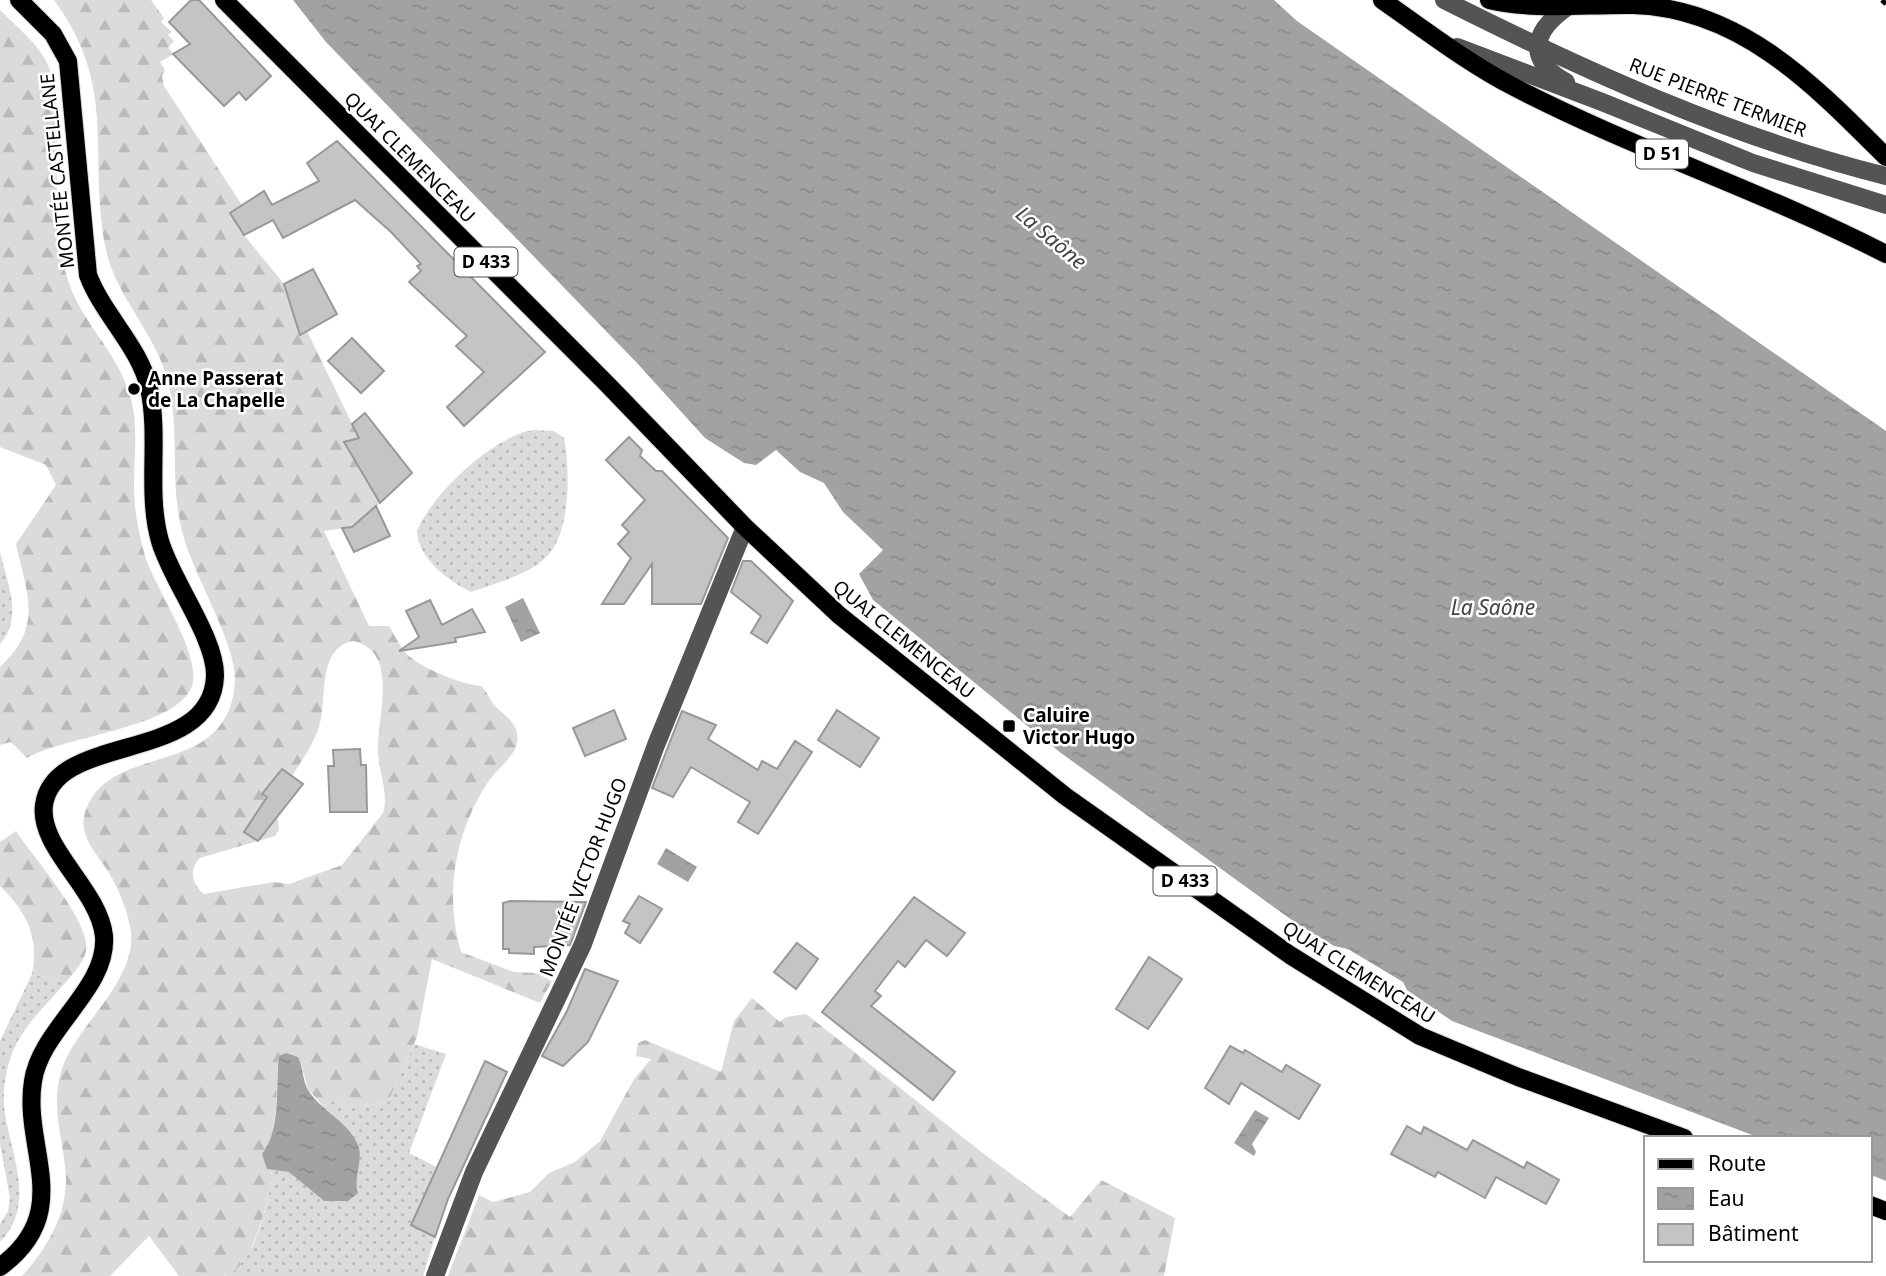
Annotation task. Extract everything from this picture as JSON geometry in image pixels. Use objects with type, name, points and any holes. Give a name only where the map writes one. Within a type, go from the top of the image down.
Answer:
[{"type":"main road","name":"MONTÉE CASTELLANE","points":[[0,1267],[19,1251],[39,1212],[41,1172],[32,1084],[37,1062],[103,959],[102,922],[47,830],[44,804],[48,789],[56,779],[79,765],[193,721],[206,708],[214,688],[215,673],[211,654],[167,559],[156,526],[154,423],[149,385],[141,366],[94,292],[88,275],[68,61],[53,34],[19,0]]},
{"type":"main road","name":"QUAI CLEMENCEAU","points":[[224,0],[608,384],[745,527],[839,615],[1065,796],[1346,992],[1420,1036],[1454,1053],[1679,1136]]},
{"type":"main road","name":"D 51","points":[[1381,0],[1512,86],[1588,124],[1808,214],[1886,254]]},
{"type":"main road","points":[[1489,0],[1566,8],[1633,5],[1686,12],[1732,30],[1782,59],[1886,157]]},
{"type":"street","name":"RUE PIERRE TERMIER","points":[[1444,0],[1538,47],[1769,142],[1880,175]]},
{"type":"street","points":[[1566,8],[1546,23],[1538,47],[1549,72],[1602,102]]},
{"type":"street","points":[[1444,43],[1602,102],[1753,163],[1886,205]]},
{"type":"street","name":"MONTÉE VICTOR HUGO","points":[[435,1276],[474,1172],[583,944],[656,745],[745,527]]},
{"type":"green space","points":[[54,0],[151,0],[164,18],[161,22],[172,32],[168,35],[174,41],[168,48],[174,54],[160,62],[165,70],[162,76],[164,86],[242,205],[231,213],[244,235],[284,284],[359,438],[344,443],[380,503],[352,527],[324,531],[369,626],[389,626],[404,651],[418,663],[452,678],[481,686],[495,706],[512,722],[517,732],[516,748],[488,782],[467,822],[460,843],[453,886],[453,908],[461,952],[514,972],[536,973],[552,981],[540,1003],[432,959],[417,1037],[388,1102],[360,1106],[333,1102],[323,1106],[308,1089],[301,1064],[279,1056],[275,1120],[262,1154],[273,1177],[267,1202],[257,1234],[243,1262],[234,1271],[223,1276],[179,1276],[149,1236],[110,1276],[22,1276],[53,1232],[65,1193],[65,1166],[57,1100],[61,1072],[78,1038],[114,987],[130,951],[131,932],[124,904],[112,878],[86,836],[84,817],[87,807],[101,787],[121,773],[193,747],[214,733],[228,711],[235,680],[229,647],[182,531],[176,490],[172,407],[163,366],[124,295],[106,250],[101,215],[94,92],[87,63],[74,32]],"holes":[[[353,641],[368,647],[377,658],[383,688],[378,739],[384,791],[383,813],[342,865],[289,884],[274,882],[204,894],[193,877],[194,867],[200,858],[275,836],[279,830],[277,813],[263,804],[267,797],[263,794],[281,769],[292,776],[314,740],[322,716],[328,664],[333,654],[341,646]]]},
{"type":"green space","points":[[0,10],[36,47],[46,61],[52,77],[57,120],[58,228],[64,267],[76,300],[116,364],[129,392],[135,427],[134,486],[141,541],[146,559],[185,641],[193,673],[192,686],[182,700],[166,712],[27,758],[11,742],[0,745],[0,667],[23,638],[29,609],[16,544],[56,485],[46,465],[0,447]]},
{"type":"green space","points":[[533,430],[554,431],[564,438],[568,481],[561,530],[549,554],[533,568],[471,592],[436,568],[423,551],[417,531],[436,500],[482,455],[500,443]]},
{"type":"green space","points":[[0,552],[12,600],[12,611],[7,634],[0,644]]},
{"type":"green space","points":[[16,831],[71,907],[85,939],[86,951],[83,960],[66,982],[32,974],[34,949],[29,926],[17,905],[0,886],[0,842]]},
{"type":"green space","points":[[32,974],[66,982],[21,1035],[7,1070],[4,1107],[19,1180],[19,1197],[11,1228],[0,1242],[0,1224],[8,1211],[10,1198],[0,1144],[0,1041]]},
{"type":"green space","points":[[752,998],[780,1022],[786,1017],[806,1014],[984,1154],[1070,1217],[1101,1180],[1175,1218],[1164,1276],[448,1276],[479,1195],[493,1202],[530,1192],[549,1173],[575,1162],[600,1141],[634,1079],[651,1059],[636,1056],[638,1043],[645,1040],[721,1072],[734,1021]]},
{"type":"green space","points":[[414,1044],[446,1054],[409,1153],[439,1168],[411,1225],[435,1237],[423,1276],[225,1276],[245,1259],[258,1233],[273,1177],[270,1169],[289,1172],[324,1201],[354,1179],[360,1156],[343,1125],[323,1106],[333,1102],[360,1106],[388,1102]]},
{"type":"water","name":"La Saône","points":[[293,0],[1274,0],[1297,21],[1886,431],[1886,1181],[1874,1176],[1872,1178],[1872,1136],[1755,1136],[1452,1021],[1407,990],[1403,982],[1348,949],[1334,946],[1296,923],[1061,753],[873,600],[859,574],[883,550],[843,512],[824,483],[800,472],[776,450],[756,465],[744,463],[705,438],[637,363],[326,42]]},
{"type":"water","points":[[523,598],[540,633],[521,642],[505,607]]},
{"type":"water","points":[[666,848],[697,867],[688,882],[657,864]]},
{"type":"water","points":[[286,1053],[298,1057],[310,1093],[349,1130],[358,1145],[358,1193],[348,1201],[324,1201],[289,1172],[267,1169],[262,1154],[273,1132],[279,1056]]},
{"type":"water","points":[[1255,1110],[1269,1118],[1252,1144],[1256,1152],[1254,1156],[1234,1143]]},
{"type":"building","points":[[191,0],[199,0],[271,76],[246,100],[239,92],[224,106],[173,54],[190,44],[169,22]]},
{"type":"building","points":[[337,141],[545,352],[464,426],[447,407],[484,372],[456,346],[467,336],[409,282],[421,271],[417,266],[421,264],[391,232],[355,200],[283,238],[273,220],[244,235],[230,213],[264,191],[272,205],[319,181],[307,163]]},
{"type":"building","points":[[313,269],[337,314],[300,335],[284,284]]},
{"type":"building","points":[[352,338],[384,371],[361,393],[328,361]]},
{"type":"building","points":[[365,413],[412,473],[380,503],[344,442],[359,438],[352,424]]},
{"type":"building","points":[[629,437],[642,450],[640,456],[656,471],[662,471],[728,538],[701,604],[652,604],[652,564],[624,604],[602,604],[631,558],[618,544],[629,532],[622,525],[645,500],[606,460]]},
{"type":"building","points":[[376,506],[390,536],[354,552],[342,528],[352,527]]},
{"type":"building","points":[[743,561],[751,561],[793,601],[767,643],[751,633],[761,616],[731,592]]},
{"type":"building","points":[[430,600],[442,625],[472,609],[485,632],[455,638],[456,642],[399,651],[419,637],[406,611]]},
{"type":"building","points":[[614,710],[626,739],[585,756],[573,728]]},
{"type":"building","points":[[837,710],[879,738],[860,767],[818,740]]},
{"type":"building","points":[[682,711],[716,725],[708,739],[758,770],[762,761],[777,769],[795,741],[812,752],[758,834],[738,822],[750,802],[691,767],[673,797],[652,788]]},
{"type":"building","points":[[360,749],[361,765],[366,765],[367,812],[330,812],[328,766],[334,766],[333,750]]},
{"type":"building","points":[[282,769],[303,784],[258,841],[244,832],[267,797],[262,794]]},
{"type":"building","points":[[639,896],[662,909],[640,943],[625,933],[630,924],[623,921]]},
{"type":"building","points":[[914,897],[965,933],[947,956],[926,940],[905,967],[898,961],[875,991],[881,996],[871,1006],[955,1072],[933,1100],[822,1012]]},
{"type":"building","points":[[586,902],[570,945],[534,947],[534,954],[509,953],[509,949],[503,949],[503,903]]},
{"type":"building","points":[[797,943],[818,959],[796,989],[774,972]]},
{"type":"building","points":[[1149,957],[1182,979],[1148,1029],[1116,1009]]},
{"type":"building","points":[[585,969],[618,981],[588,1042],[563,1066],[542,1056],[567,1011]]},
{"type":"building","points":[[1230,1046],[1243,1053],[1245,1050],[1282,1072],[1286,1065],[1320,1085],[1299,1119],[1241,1083],[1229,1104],[1205,1088]]},
{"type":"building","points":[[485,1061],[507,1072],[448,1199],[435,1237],[411,1225]]},
{"type":"building","points":[[1407,1126],[1421,1134],[1424,1127],[1467,1150],[1473,1140],[1524,1168],[1527,1162],[1559,1180],[1546,1204],[1496,1177],[1485,1198],[1438,1172],[1435,1177],[1391,1154]]},
{"type":"railway","points":[[1882,0],[1886,4]]},
{"type":"place","name":"Anne Passerat de La Chapelle","points":[[134,389]]},
{"type":"place","name":"Caluire Victor Hugo","points":[[1009,726]]}]
